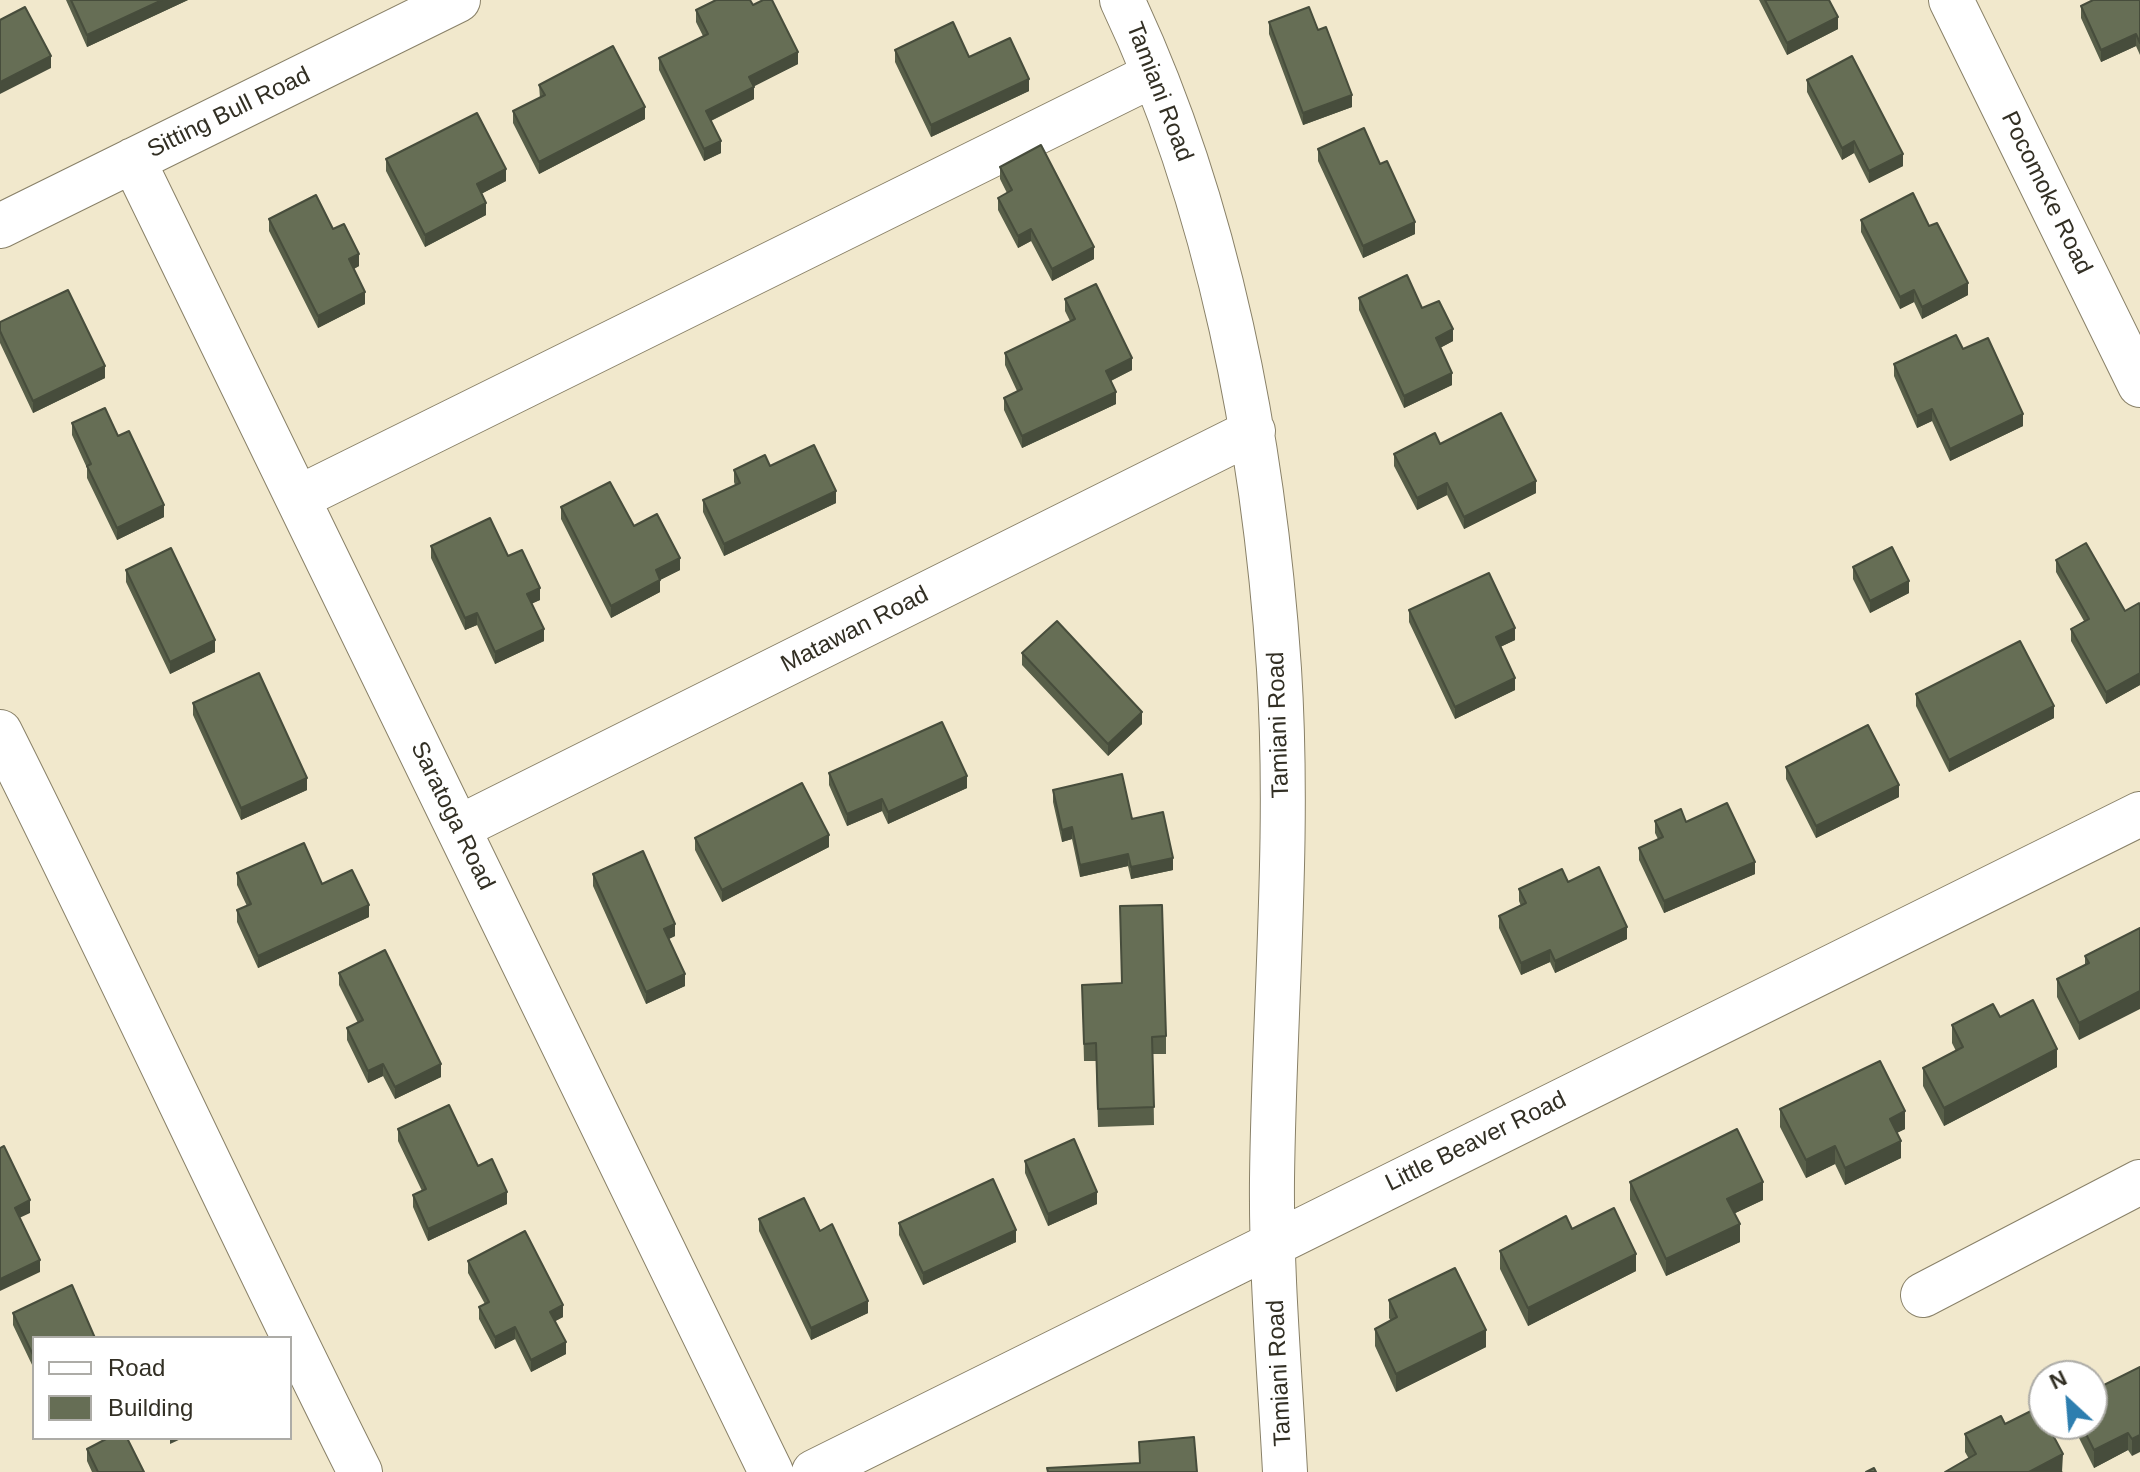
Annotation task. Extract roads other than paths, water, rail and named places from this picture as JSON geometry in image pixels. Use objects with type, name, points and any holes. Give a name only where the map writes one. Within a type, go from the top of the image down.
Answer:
[{"type":"street","name":"Sitting Bull Road","points":[[0,226],[458,0]]},
{"type":"street","name":"Tamiani Road","points":[[1122,0],[1195,184],[1253,431],[1279,669],[1283,842],[1272,1183],[1285,1472]]},
{"type":"street","name":"Pocomoke Road","points":[[1951,0],[2140,385]]},
{"type":"street","points":[[298,498],[1153,75]]},
{"type":"street","name":"Saratoga Road","points":[[133,160],[771,1472]]},
{"type":"street","name":"Matawan Road","points":[[458,828],[1253,431]]},
{"type":"street","points":[[0,732],[160,1056],[238,1228],[360,1472]]},
{"type":"street","name":"Little Beaver Road","points":[[814,1472],[1274,1241],[2140,814]]},
{"type":"street","points":[[1923,1295],[2140,1182]]}]
